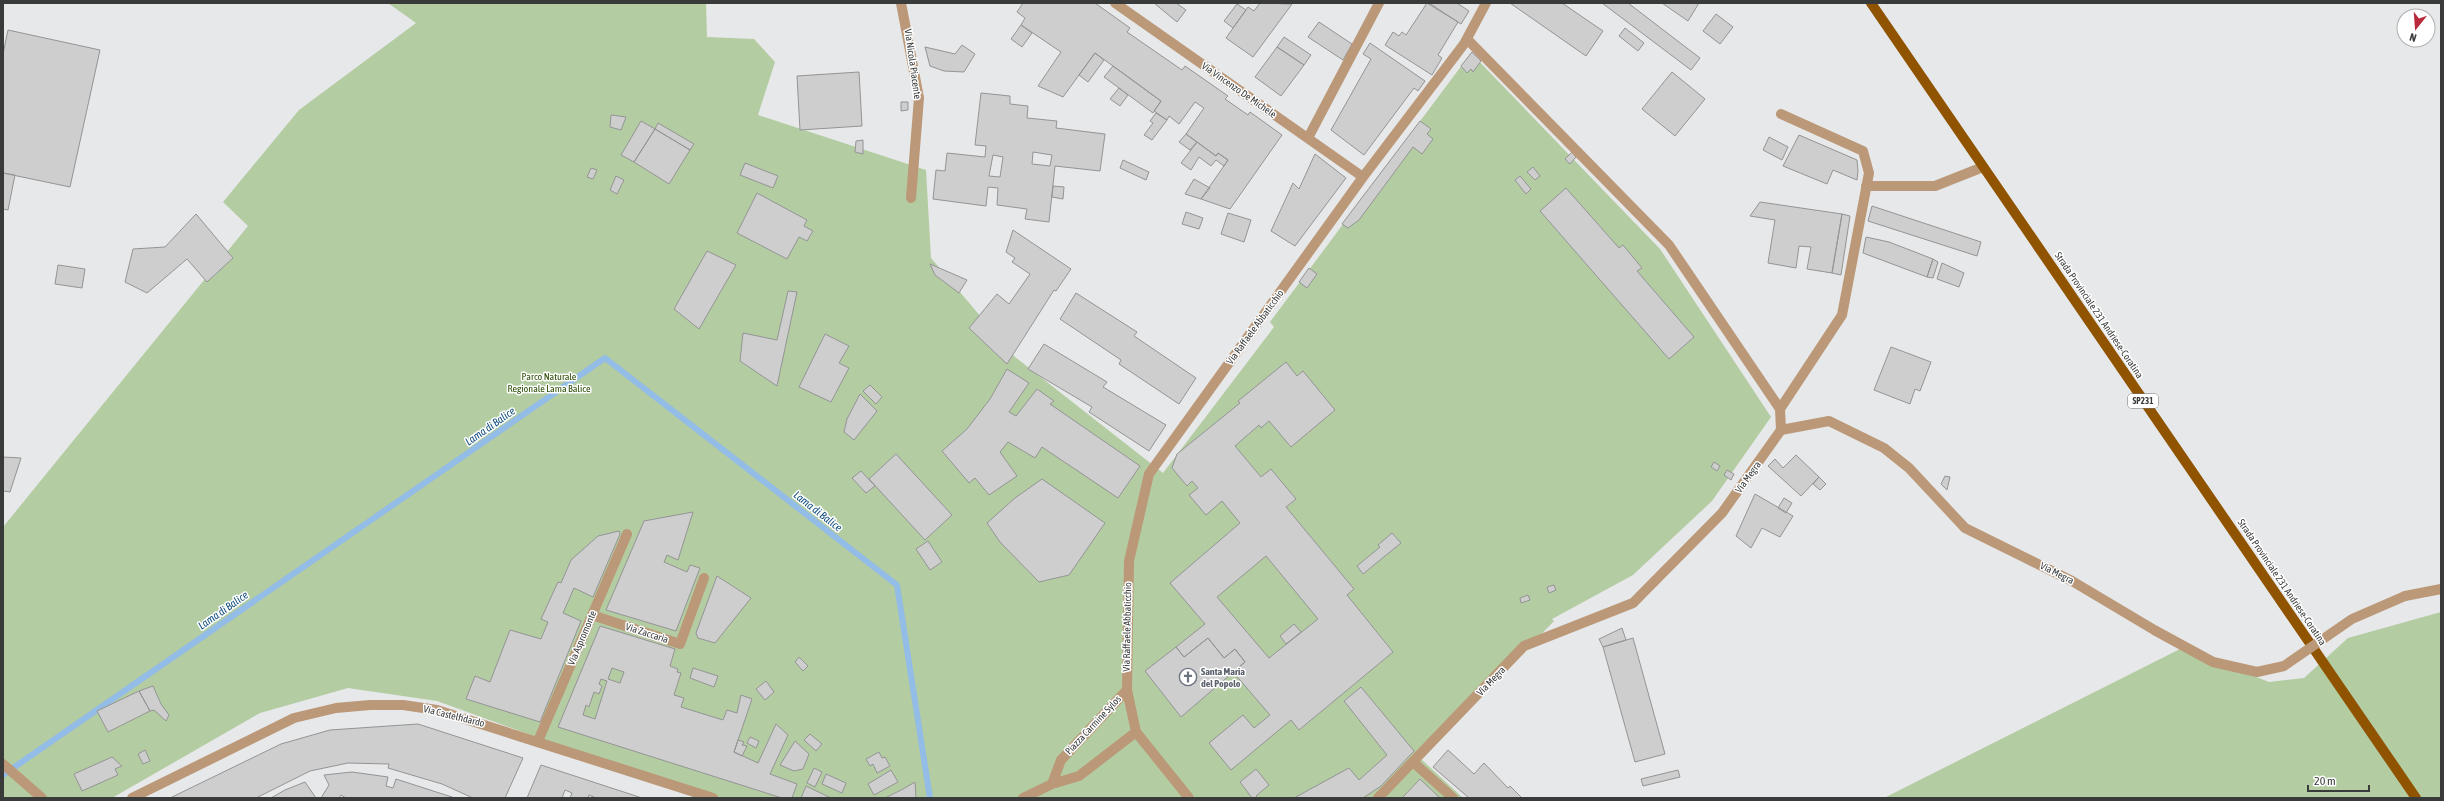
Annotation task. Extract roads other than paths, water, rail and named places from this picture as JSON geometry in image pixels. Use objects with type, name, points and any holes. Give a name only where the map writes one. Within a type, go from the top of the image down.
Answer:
[{"type":"main road","name":"Strada Provinciale 231 Andriese-Coratina","points":[[1871,3],[2416,798]]},
{"type":"street","name":"Via Nicola Piacente","points":[[901,3],[919,98],[910,198]]},
{"type":"street","name":"Via Vincenzo De Michele","points":[[1115,3],[1363,177]]},
{"type":"street","points":[[1308,138],[1379,3]]},
{"type":"street","name":"Via Raffaele Abbaticchio","points":[[1127,690],[1129,561],[1149,474],[1363,177],[1467,39],[1486,3]]},
{"type":"street","points":[[1467,39],[1669,245],[1780,409],[1781,430]]},
{"type":"street","points":[[1780,409],[1842,315],[1869,173],[1862,151],[1781,114]]},
{"type":"street","points":[[1866,186],[1936,186],[1983,167]]},
{"type":"street","name":"Via Megra","points":[[1378,798],[1524,646],[1633,603],[1722,513],[1781,430],[1830,421],[1884,448],[1909,468],[1965,528],[2072,581],[2156,631],[2213,662],[2257,672],[2284,666],[2352,619],[2405,596],[2441,589]]},
{"type":"street","name":"Via Aspromonte","points":[[538,741],[627,534]]},
{"type":"street","name":"Via Zaccaria","points":[[592,615],[680,644],[704,578]]},
{"type":"street","name":"Piazza Carmine Sylos","points":[[1127,690],[1136,732],[1189,798]]},
{"type":"street","name":"Piazza Carmine Sylos","points":[[1052,784],[1061,760],[1127,690]]},
{"type":"street","name":"Via Castelfidardo","points":[[132,798],[294,718],[336,708],[404,705],[437,710],[713,798]]},
{"type":"street","points":[[1022,798],[1052,784],[1079,776],[1136,732]]},
{"type":"street","points":[[1413,762],[1453,798]]},
{"type":"street","points":[[3,764],[42,798]]},
{"type":"waterway","name":"Lama di Balice","points":[[3,775],[605,358],[897,585],[930,798]]},
{"type":"place","name":"Santa Maria del Popolo","points":[[1188,677]]},
{"type":"park label","name":"Parco Naturale Regionale Lama Balice","points":[[549,382]]}]
